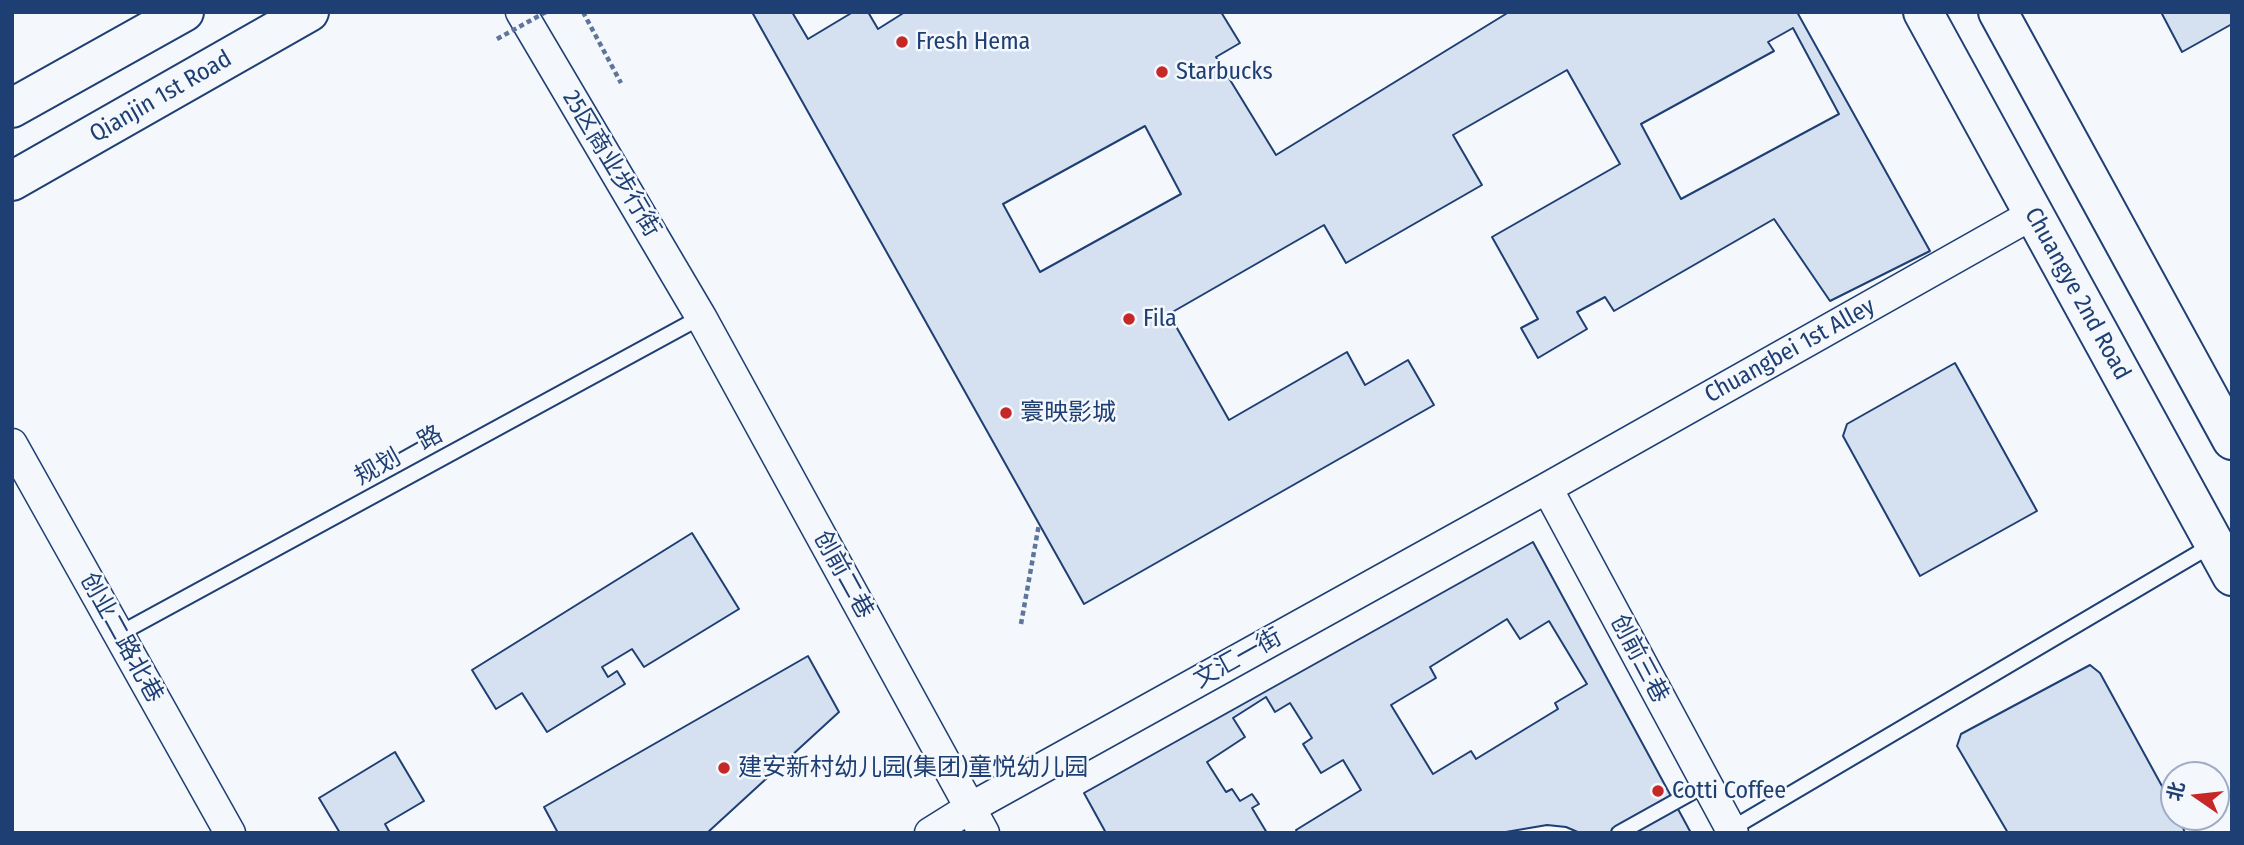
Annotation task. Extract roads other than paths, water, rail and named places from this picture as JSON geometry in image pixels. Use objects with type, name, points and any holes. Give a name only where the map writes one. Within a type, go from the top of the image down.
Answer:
[{"type":"main road","points":[[12,108],[184,12]]},
{"type":"main road","name":"Qianjin 1st Road","points":[[12,181],[309,12]]},
{"type":"main road","name":"Chuangye 2nd Road","points":[[1923,12],[2223,560]]},
{"type":"main road","points":[[1998,12],[2232,440]]},
{"type":"street","name":"25区商业步行街","points":[[521,12],[701,317]]},
{"type":"street","name":"Chuangbei 1st Alley","points":[[1547,488],[2033,214]]},
{"type":"street","name":"创前二巷","points":[[701,317],[977,820]]},
{"type":"street","name":"创业二路北巷","points":[[12,444],[230,833]]},
{"type":"street","name":"创前三巷","points":[[1547,488],[1732,831]]},
{"type":"street","name":"文汇一街","points":[[930,833],[977,820],[1547,488]]},
{"type":"lane","name":"规划一路","points":[[119,634],[701,317]]},
{"type":"lane","points":[[1732,831],[2223,560]]},
{"type":"lane","points":[[1619,833],[1707,784]]},
{"type":"place","name":"Fresh Hema","points":[[902,42]]},
{"type":"place","name":"Starbucks","points":[[1162,72]]},
{"type":"place","name":"Fila","points":[[1129,319]]},
{"type":"place","name":"寰映影城","points":[[1006,413]]},
{"type":"place","name":"建安新村幼儿园(集团)童悦幼儿园","points":[[724,768]]},
{"type":"place","name":"Cotti Coffee","points":[[1658,791]]}]
